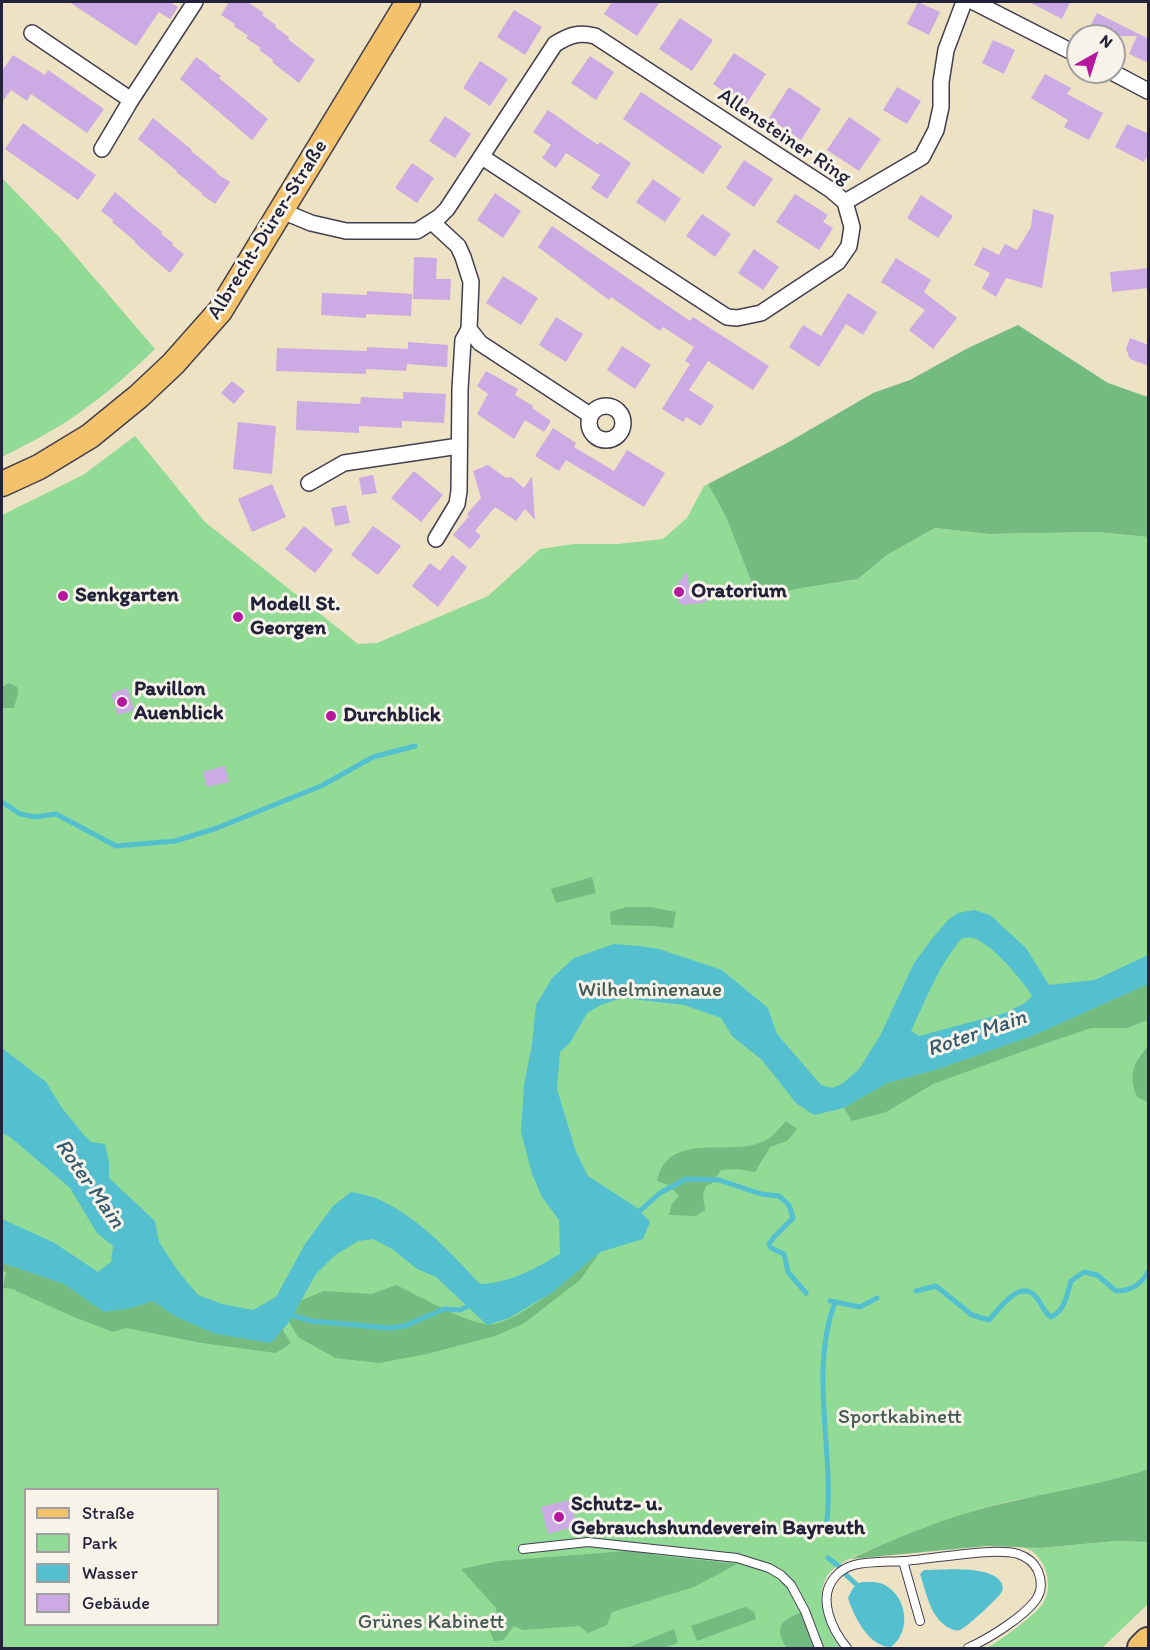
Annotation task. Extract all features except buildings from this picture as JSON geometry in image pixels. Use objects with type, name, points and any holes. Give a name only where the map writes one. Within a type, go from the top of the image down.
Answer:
[{"type":"highway","points":[[1142,1648],[1149,1642]]},
{"type":"main road","name":"Albrecht-Dürer-Straße","points":[[2,484],[45,463],[90,436],[139,396],[173,364],[220,311],[408,2]]},
{"type":"street","points":[[102,149],[195,2]]},
{"type":"street","points":[[844,202],[922,158],[936,130],[941,107],[941,82],[946,50],[964,2]]},
{"type":"street","points":[[974,2],[1066,49]]},
{"type":"street","points":[[32,33],[131,100]]},
{"type":"street","name":"Allensteiner Ring","points":[[282,211],[311,223],[345,231],[417,231],[447,209],[555,44],[569,35],[581,33],[595,36],[831,190],[844,202],[852,226],[849,246],[838,262],[761,313],[737,318],[727,316],[482,157]]},
{"type":"street","points":[[1126,79],[1149,91]]},
{"type":"street","points":[[432,222],[458,246],[471,282],[469,329],[463,340],[459,491],[457,504],[436,539]]},
{"type":"street","points":[[469,329],[480,343],[590,415]]},
{"type":"street","points":[[309,483],[344,463],[459,446]]},
{"type":"lane","points":[[524,1549],[588,1542],[737,1558],[769,1568],[791,1585],[806,1611],[819,1648]]},
{"type":"lane","points":[[847,1648],[831,1620],[826,1604],[829,1585],[842,1571],[853,1565],[986,1552],[1016,1553],[1028,1558],[1036,1567],[1041,1579],[1041,1591],[1036,1601],[992,1636],[968,1648]]},
{"type":"lane","points":[[903,1561],[920,1621]]},
{"type":"green space","points":[[2,178],[60,238],[155,349],[93,403],[43,435],[2,457]]},
{"type":"green space","points":[[1018,325],[1108,383],[1148,397],[1148,537],[1097,532],[989,534],[935,528],[887,555],[858,579],[796,589],[758,599],[726,517],[708,484],[787,443],[873,393],[910,380],[968,348]]},
{"type":"green space","name":"Wilhelminenaue","points":[[135,436],[205,522],[358,644],[377,643],[488,596],[540,549],[574,544],[618,544],[663,539],[687,518],[704,486],[708,484],[726,517],[758,599],[795,589],[858,579],[887,555],[935,528],[989,534],[1097,532],[1148,537],[1148,1469],[1085,1487],[977,1510],[911,1533],[841,1563],[825,1580],[821,1597],[827,1625],[840,1648],[823,1648],[809,1610],[802,1612],[815,1648],[2,1648],[2,515],[83,475]]},
{"type":"green space","points":[[9,683],[17,687],[18,693],[14,708],[2,708],[2,687]]},
{"type":"green space","points":[[592,877],[596,893],[556,903],[551,889]]},
{"type":"green space","points":[[626,907],[651,907],[676,912],[673,928],[611,925],[610,912]]},
{"type":"green space","points":[[1148,984],[1148,1020],[1127,1028],[1091,1028],[1035,1047],[933,1084],[886,1112],[852,1121],[844,1108],[887,1083],[935,1070],[1032,1036]]},
{"type":"green space","points":[[1148,1046],[1148,1102],[1137,1097],[1133,1076],[1139,1058]]},
{"type":"green space","points":[[786,1121],[797,1129],[787,1141],[770,1147],[755,1172],[737,1169],[721,1170],[712,1183],[706,1186],[703,1194],[705,1210],[696,1216],[669,1215],[672,1204],[679,1196],[668,1185],[657,1181],[663,1165],[673,1156],[686,1150],[748,1146],[762,1142],[772,1136]]},
{"type":"green space","points":[[600,1252],[580,1280],[523,1324],[495,1336],[427,1354],[379,1363],[335,1358],[298,1337],[289,1322],[302,1300],[324,1291],[372,1294],[396,1285],[463,1317],[485,1324],[497,1323],[528,1309]]},
{"type":"green space","points":[[2,1263],[64,1284],[104,1312],[131,1308],[153,1301],[176,1317],[271,1343],[282,1329],[291,1343],[276,1353],[202,1343],[126,1328],[113,1332],[12,1289],[3,1288],[6,1272],[2,1271]]},
{"type":"green space","points":[[1148,1469],[1148,1542],[1116,1541],[1041,1548],[987,1546],[850,1559],[958,1516]]},
{"type":"green space","points":[[1116,1541],[1148,1542],[1148,1604],[1102,1648],[986,1648],[1023,1623],[1037,1611],[1045,1600],[1048,1585],[1042,1562],[1032,1551],[1020,1546],[1041,1548]]},
{"type":"green space","points":[[652,1549],[654,1555],[737,1564],[694,1587],[612,1612],[607,1625],[588,1633],[579,1626],[523,1630],[514,1626],[503,1640],[494,1641],[489,1629],[498,1622],[496,1608],[461,1569],[499,1561]]},
{"type":"green space","points":[[745,1607],[754,1612],[756,1619],[697,1641],[691,1626]]},
{"type":"green space","points":[[802,1612],[815,1648],[787,1648],[780,1635],[781,1625],[784,1621]]},
{"type":"green space","points":[[674,1629],[678,1643],[663,1648],[627,1648]]},
{"type":"water","points":[[974,910],[990,915],[1026,948],[1049,985],[1095,980],[1148,955],[1148,984],[1032,1036],[935,1070],[887,1083],[844,1108],[814,1115],[796,1103],[762,1060],[732,1036],[721,1018],[684,1005],[622,998],[601,1005],[587,1013],[570,1043],[560,1052],[557,1089],[576,1152],[588,1176],[636,1207],[650,1222],[643,1239],[600,1252],[553,1292],[509,1318],[487,1325],[436,1277],[417,1269],[392,1249],[373,1239],[358,1241],[334,1256],[316,1274],[289,1322],[271,1343],[216,1334],[176,1317],[153,1301],[131,1308],[104,1312],[64,1284],[2,1263],[2,1219],[53,1242],[98,1272],[111,1262],[113,1246],[97,1233],[70,1188],[10,1137],[2,1133],[2,1048],[46,1082],[62,1108],[91,1142],[105,1144],[109,1162],[109,1178],[155,1221],[159,1242],[178,1271],[198,1295],[222,1304],[253,1310],[276,1297],[305,1244],[333,1206],[351,1192],[375,1198],[410,1218],[435,1238],[480,1284],[491,1283],[522,1274],[560,1254],[559,1220],[542,1197],[532,1174],[521,1132],[524,1085],[532,1044],[536,1005],[552,978],[574,958],[614,944],[640,946],[659,949],[722,970],[768,1008],[777,1034],[821,1085],[832,1088],[842,1084],[859,1069],[880,1036],[914,963],[948,920],[958,913]],"holes":[[[962,938],[976,939],[991,949],[1014,972],[1032,996],[1025,1003],[1005,1013],[919,1036],[911,1031],[940,971]]]},
{"type":"water","points":[[954,1569],[989,1573],[1002,1584],[1002,1590],[994,1601],[968,1624],[960,1630],[954,1630],[938,1619],[927,1598],[920,1574],[924,1570]]},
{"type":"water","points":[[861,1582],[885,1585],[893,1591],[902,1606],[904,1624],[902,1633],[891,1647],[883,1646],[869,1637],[854,1614],[848,1598],[853,1588]]},
{"type":"waterway","points":[[2,802],[20,814],[35,817],[56,814],[116,846],[175,841],[217,828],[321,786],[373,757],[415,746]]},
{"type":"waterway","name":"Roter Main","points":[[634,1216],[660,1193],[686,1179],[719,1180],[761,1194],[779,1196],[789,1205],[793,1218],[769,1244],[771,1248],[784,1254],[788,1272],[806,1293]]},
{"type":"waterway","name":"Roter Main","points":[[916,1291],[936,1286],[972,1315],[989,1320],[1009,1298],[1022,1291],[1028,1291],[1037,1298],[1051,1317],[1062,1306],[1071,1281],[1084,1272],[1097,1275],[1116,1291],[1135,1286],[1148,1272]]},
{"type":"waterway","name":"Roter Main","points":[[830,1301],[860,1307],[877,1298]]},
{"type":"waterway","points":[[826,1529],[828,1472],[823,1386],[824,1357],[827,1329],[835,1302]]},
{"type":"waterway","name":"Roter Main","points":[[288,1314],[311,1321],[388,1328],[405,1326],[444,1309],[460,1310],[473,1304]]},
{"type":"waterway","points":[[828,1558],[840,1567]]},
{"type":"waterway","points":[[845,1574],[857,1585]]},
{"type":"place","name":"Oratorium","points":[[679,592]]},
{"type":"place","name":"Senkgarten","points":[[63,596]]},
{"type":"place","name":"Modell St. Georgen","points":[[238,617]]},
{"type":"place","name":"Pavillon Auenblick","points":[[122,702]]},
{"type":"place","name":"Durchblick","points":[[331,716]]},
{"type":"place","name":"Schutz- u. Gebrauchshundeverein Bayreuth","points":[[559,1517]]},
{"type":"park label","name":"Sportkabinett","points":[[900,1418]]},
{"type":"park label","name":"Grünes Kabinett","points":[[431,1623]]}]
